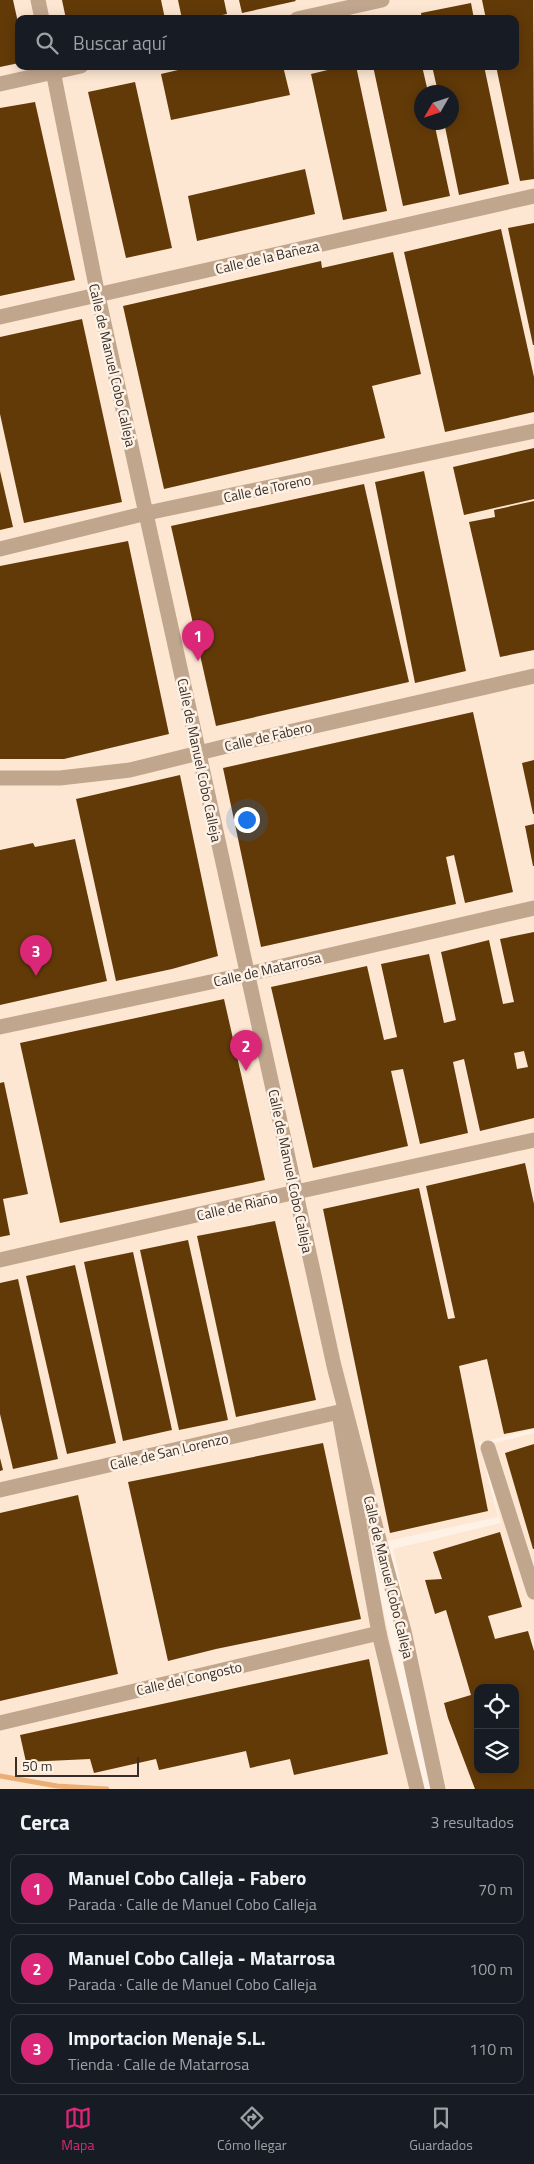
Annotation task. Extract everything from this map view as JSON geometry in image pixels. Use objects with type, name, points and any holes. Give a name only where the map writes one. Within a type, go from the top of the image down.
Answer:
[{"type":"street","points":[[38,0],[41,15]]},
{"type":"street","points":[[315,15],[382,0]]},
{"type":"street","points":[[0,84],[49,70]]},
{"type":"street","name":"Calle de Manuel Cobo Calleja","points":[[53,70],[98,296],[334,1366],[404,1631],[438,1789]]},
{"type":"street","name":"Calle de la Bañeza","points":[[0,317],[534,196]]},
{"type":"street","name":"Calle de Toreno","points":[[0,549],[147,513],[534,431]]},
{"type":"street","name":"Calle de Fabero","points":[[0,778],[60,778],[130,770],[534,676]]},
{"type":"street","name":"Calle de Matarrosa","points":[[0,1027],[248,974],[534,908]]},
{"type":"street","name":"Calle de Riaño","points":[[0,1260],[534,1140]]},
{"type":"street","name":"Calle de Manuel Cobo Calleja","points":[[334,1366],[348,1475],[379,1634],[417,1789]]},
{"type":"street","name":"Calle de San Lorenzo","points":[[0,1490],[339,1412]]},
{"type":"street","points":[[488,1448],[534,1592]]},
{"type":"street","name":"Calle del Congosto","points":[[0,1723],[379,1634]]},
{"type":"shaded area","points":[[0,0],[534,0],[534,1429],[479,1443],[498,1517],[369,1545],[423,1789],[0,1789]]},
{"type":"shaded area","points":[[534,1433],[534,1789],[446,1789],[393,1549],[501,1523],[483,1446]]},
{"type":"building","points":[[0,0],[13,0],[16,15],[15,64],[0,67]]},
{"type":"building","points":[[62,0],[161,0],[164,15],[65,15]]},
{"type":"building","points":[[178,0],[224,0],[227,14],[222,15],[181,15]]},
{"type":"building","points":[[239,0],[295,0],[296,1],[242,13]]},
{"type":"building","points":[[482,0],[533,0],[534,179],[520,181],[497,70],[519,70],[519,15],[485,15]]},
{"type":"building","points":[[471,3],[473,15],[421,15],[421,13]]},
{"type":"building","points":[[178,70],[284,70],[290,95],[171,120],[161,74]]},
{"type":"building","points":[[328,70],[357,70],[387,211],[343,220],[311,74]]},
{"type":"building","points":[[374,70],[423,70],[426,85],[414,85],[414,130],[436,130],[450,196],[403,206]]},
{"type":"building","points":[[433,70],[485,70],[509,184],[459,195],[446,130],[459,130],[459,85],[436,85]]},
{"type":"building","points":[[135,82],[172,248],[126,258],[88,92]]},
{"type":"building","points":[[35,102],[75,280],[0,296],[0,108]]},
{"type":"building","points":[[305,169],[315,214],[197,241],[188,196]]},
{"type":"building","points":[[534,223],[534,345],[533,345],[508,228]]},
{"type":"building","points":[[501,229],[534,377],[534,412],[445,432],[404,252]]},
{"type":"building","points":[[393,252],[421,374],[372,386],[385,438],[164,489],[123,306],[321,261],[322,268]]},
{"type":"building","points":[[82,319],[122,502],[24,523],[0,414],[0,337]]},
{"type":"building","points":[[534,448],[534,499],[464,515],[453,467]]},
{"type":"building","points":[[0,471],[13,527],[0,530]]},
{"type":"building","points":[[424,471],[466,671],[415,683],[375,482]]},
{"type":"building","points":[[364,484],[409,682],[216,726],[171,526]]},
{"type":"building","points":[[534,501],[534,650],[500,657],[469,522],[495,517],[494,510]]},
{"type":"building","points":[[128,541],[169,734],[64,759],[0,759],[0,566]]},
{"type":"building","points":[[473,712],[513,892],[465,903],[454,855],[446,857],[456,904],[261,947],[223,768]]},
{"type":"building","points":[[534,760],[534,814],[533,814],[522,763]]},
{"type":"building","points":[[180,775],[218,956],[172,969],[116,981],[76,799]]},
{"type":"building","points":[[534,824],[534,866],[533,866],[525,826]]},
{"type":"building","points":[[75,839],[107,981],[0,1005],[0,850],[33,843],[35,847]]},
{"type":"building","points":[[534,932],[534,1118],[480,1131],[464,1059],[453,1062],[468,1133],[420,1144],[403,1069],[391,1071],[408,1146],[313,1168],[271,987],[367,966],[384,1040],[397,1037],[381,964],[429,954],[444,1023],[456,1020],[441,952],[489,940],[503,1004],[514,1002],[500,939]],"holes":[[[524,1051],[528,1067],[517,1069],[514,1053]]]},
{"type":"building","points":[[224,999],[265,1180],[60,1223],[20,1043]]},
{"type":"building","points":[[4,1082],[28,1194],[3,1199],[10,1235],[0,1237],[0,1083]]},
{"type":"building","points":[[525,1163],[534,1204],[534,1428],[504,1434],[487,1359],[459,1366],[488,1511],[390,1533],[323,1209],[419,1188],[448,1319],[455,1318],[426,1186]]},
{"type":"building","points":[[275,1221],[316,1400],[236,1417],[197,1236]]},
{"type":"building","points":[[188,1240],[228,1420],[179,1430],[140,1250]]},
{"type":"building","points":[[133,1252],[172,1430],[123,1441],[84,1262]]},
{"type":"building","points":[[75,1265],[116,1443],[67,1454],[26,1276]]},
{"type":"building","points":[[18,1279],[58,1459],[13,1469],[0,1414],[0,1283]]},
{"type":"building","points":[[323,1443],[361,1619],[216,1649],[168,1661],[128,1482]]},
{"type":"building","points":[[534,1444],[534,1549],[533,1549],[505,1453]]},
{"type":"building","points":[[0,1458],[3,1470],[0,1471]]},
{"type":"building","points":[[78,1495],[118,1674],[0,1701],[0,1513]]},
{"type":"building","points":[[500,1532],[522,1607],[488,1616],[495,1639],[528,1631],[534,1651],[534,1789],[475,1789],[444,1703],[471,1695],[446,1610],[435,1614],[425,1580],[442,1579],[433,1552]]},
{"type":"building","points":[[369,1659],[388,1754],[294,1775],[290,1759],[250,1768],[246,1751],[159,1770],[156,1759],[94,1773],[90,1759],[26,1762],[20,1735]]},
{"type":"waterway","points":[[0,1776],[57,1786],[107,1789]]},
{"type":"place","name":"Manuel Cobo Calleja - Fabero","points":[[198,661]]},
{"type":"place","name":"Importacion Menaje S.L.","points":[[36,976]]},
{"type":"place","name":"Manuel Cobo Calleja - Matarrosa","points":[[246,1071]]}]
